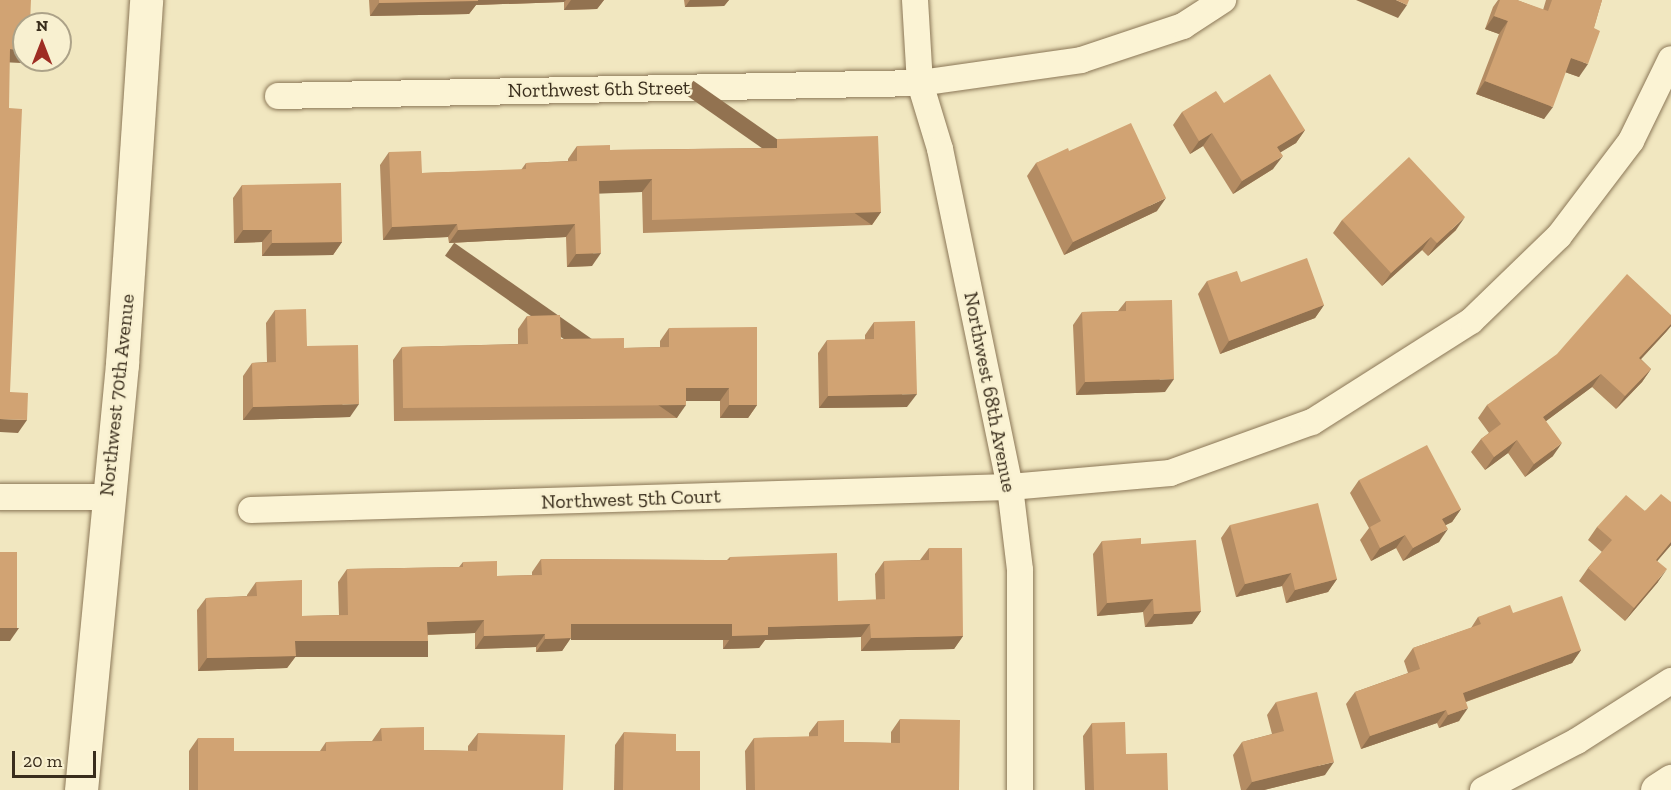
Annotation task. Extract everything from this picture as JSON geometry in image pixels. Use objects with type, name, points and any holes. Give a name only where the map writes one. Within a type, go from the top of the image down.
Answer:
[{"type":"street","name":"Northwest 70th Avenue","points":[[81,790],[107,497],[122,364],[146,0]]},
{"type":"street","name":"Northwest 68th Avenue","points":[[915,0],[920,82],[940,149],[1010,487],[1020,570],[1020,790]]},
{"type":"street","name":"Northwest 6th Street","points":[[278,96],[920,82],[1081,60],[1183,26],[1223,0]]},
{"type":"street","name":"Northwest 5th Court","points":[[251,510],[1010,487],[1170,474],[1312,422],[1471,321],[1559,236],[1631,141],[1671,59]]},
{"type":"street","points":[[0,496],[107,497]]},
{"type":"street","points":[[1483,790],[1577,741],[1671,681]]},
{"type":"street","points":[[1657,790],[1671,781]]},
{"type":"building","points":[[0,0],[31,0],[30,12],[12,12],[9,108],[22,109],[10,392],[28,393],[27,420],[0,419]]},
{"type":"building","points":[[379,0],[478,0],[478,1],[379,3]]},
{"type":"building","points":[[1396,0],[1409,0],[1407,5]]},
{"type":"building","points":[[1500,0],[1517,0],[1548,11],[1552,0],[1602,0],[1594,28],[1600,31],[1588,64],[1571,58],[1553,107],[1485,81],[1508,21],[1494,16]]},
{"type":"building","points":[[1270,74],[1305,130],[1277,147],[1283,156],[1242,181],[1212,133],[1199,141],[1182,112],[1216,91],[1224,103]]},
{"type":"building","points":[[1131,123],[1166,198],[1073,242],[1036,163]]},
{"type":"building","points":[[878,136],[881,212],[652,220],[652,179],[599,181],[601,253],[576,254],[575,224],[458,230],[457,224],[392,227],[389,152],[421,151],[422,173],[526,169],[526,163],[577,161],[577,146],[610,145],[610,150],[777,148],[777,139]]},
{"type":"building","points":[[1409,157],[1465,217],[1437,243],[1431,237],[1391,273],[1342,220]]},
{"type":"building","points":[[341,183],[342,242],[272,243],[272,230],[243,230],[242,185]]},
{"type":"building","points":[[1307,258],[1324,305],[1229,341],[1207,281],[1237,271],[1241,282]]},
{"type":"building","points":[[1627,274],[1671,315],[1671,324],[1639,358],[1651,369],[1625,396],[1601,374],[1543,417],[1562,443],[1534,464],[1517,440],[1494,457],[1481,439],[1501,424],[1487,405],[1557,354]]},
{"type":"building","points":[[1172,300],[1174,379],[1085,382],[1082,312],[1126,311],[1126,301]]},
{"type":"building","points":[[306,309],[307,346],[358,345],[359,404],[253,407],[252,363],[276,362],[275,310]]},
{"type":"building","points":[[560,315],[561,339],[624,338],[624,348],[669,347],[669,328],[757,327],[757,405],[729,405],[729,388],[686,388],[686,405],[403,408],[402,347],[528,344],[527,316]]},
{"type":"building","points":[[915,321],[917,394],[828,396],[827,340],[874,339],[874,322]]},
{"type":"building","points":[[1427,445],[1461,509],[1442,519],[1448,529],[1413,548],[1405,535],[1380,548],[1370,527],[1381,521],[1359,480]]},
{"type":"building","points":[[1661,494],[1671,502],[1671,542],[1656,560],[1667,569],[1634,608],[1588,568],[1612,540],[1597,527],[1626,495],[1645,511]]},
{"type":"building","points":[[1318,503],[1337,579],[1295,590],[1291,573],[1245,584],[1230,525]]},
{"type":"building","points":[[1141,538],[1141,544],[1196,540],[1201,611],[1154,614],[1153,599],[1107,603],[1102,541]]},
{"type":"building","points":[[929,548],[962,548],[963,636],[871,638],[870,624],[768,627],[768,635],[732,636],[732,624],[571,624],[571,638],[545,639],[545,634],[484,636],[484,620],[427,622],[428,641],[295,641],[296,656],[207,658],[206,598],[257,596],[256,582],[302,580],[302,616],[348,615],[347,569],[463,567],[463,562],[497,561],[497,576],[542,575],[541,559],[730,560],[730,557],[837,553],[838,601],[885,599],[884,561],[929,560]]},
{"type":"building","points":[[0,552],[17,552],[17,628],[0,628]]},
{"type":"building","points":[[1562,596],[1581,650],[1463,693],[1468,708],[1448,715],[1446,710],[1370,736],[1355,692],[1420,669],[1413,648],[1481,624],[1478,617],[1510,605],[1513,613]]},
{"type":"building","points":[[1317,692],[1334,762],[1252,782],[1242,742],[1284,731],[1276,702]]},
{"type":"building","points":[[900,719],[960,720],[959,790],[755,790],[754,738],[818,736],[818,721],[844,720],[844,742],[900,743]]},
{"type":"building","points":[[1125,722],[1126,754],[1167,753],[1168,790],[1094,790],[1092,723]]},
{"type":"building","points":[[424,727],[424,750],[477,751],[478,733],[565,735],[563,790],[198,790],[198,738],[234,738],[234,751],[326,751],[326,742],[382,741],[381,728]]},
{"type":"building","points":[[624,732],[676,734],[676,751],[700,751],[700,790],[623,790]]}]
